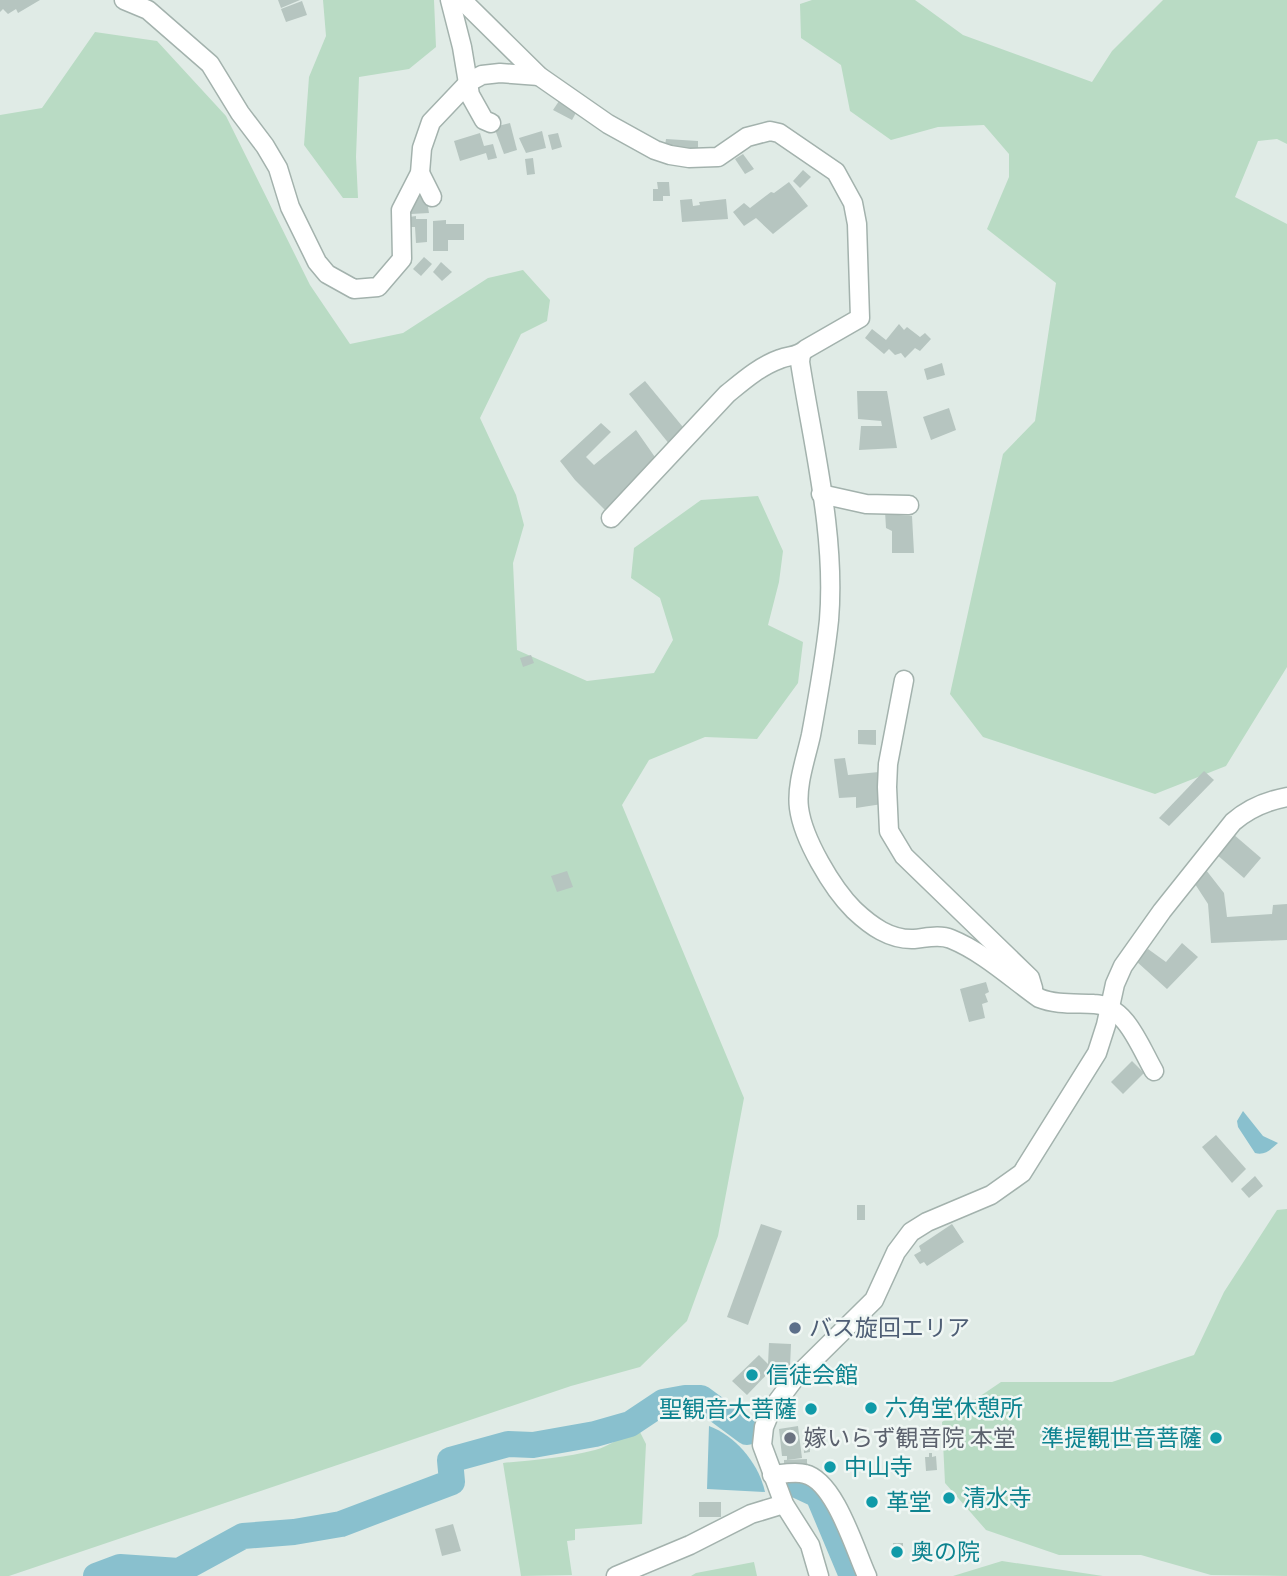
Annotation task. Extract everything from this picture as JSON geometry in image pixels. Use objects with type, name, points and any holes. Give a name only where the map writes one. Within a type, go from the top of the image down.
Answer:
[{"type":"street","points":[[124,0],[148,10],[211,64],[240,113],[272,157],[290,207],[317,261],[327,274],[354,289],[378,287],[402,259],[401,210],[420,173],[422,148],[431,122],[449,100],[469,82],[491,74],[539,76]]},
{"type":"street","points":[[450,0],[470,95],[480,115],[491,123]]},
{"type":"street","points":[[462,0],[539,76],[635,141],[670,155],[689,158],[718,157],[747,137],[769,131],[787,137],[836,172],[853,203],[860,318],[801,354],[780,359],[749,376],[727,394],[611,518]]},
{"type":"street","points":[[420,173],[432,197]]},
{"type":"street","points":[[801,354],[800,362],[821,494],[830,597],[821,683],[798,795],[805,836],[823,868],[852,908],[872,925],[902,939],[949,938],[970,948],[1034,995],[1048,1002],[1111,1007],[1128,1026],[1154,1071]]},
{"type":"street","points":[[821,494],[866,505],[909,505]]},
{"type":"street","points":[[904,680],[888,764],[888,820],[891,837],[904,856],[1030,978],[1034,995]]},
{"type":"street","points":[[819,1576],[806,1537],[784,1504],[762,1446],[771,1410],[795,1378],[874,1300],[896,1252],[911,1232],[927,1222],[991,1195],[1023,1173],[1097,1054],[1115,984],[1123,966],[1217,839],[1242,813],[1270,800],[1287,797]]},
{"type":"street","points":[[772,1475],[805,1474],[818,1480],[831,1495],[867,1576]]},
{"type":"street","points":[[616,1576],[703,1540],[751,1514],[784,1504]]},
{"type":"green space","points":[[323,0],[434,0],[436,47],[409,69],[359,77],[356,157],[358,198],[343,198],[304,145],[309,77],[326,36]]},
{"type":"green space","points":[[812,0],[915,0],[963,35],[1092,82],[1112,51],[1163,0],[1287,0],[1287,144],[1277,139],[1258,141],[1235,197],[1287,224],[1287,667],[1226,766],[1155,794],[983,737],[950,694],[1003,454],[1035,421],[1056,283],[987,229],[1009,177],[1009,154],[984,125],[938,127],[891,140],[850,111],[841,65],[801,38],[800,4]]},
{"type":"green space","points":[[95,32],[157,41],[226,116],[310,285],[350,344],[403,333],[488,278],[523,270],[550,300],[547,321],[521,334],[480,418],[516,495],[524,525],[513,563],[517,650],[587,681],[654,673],[673,640],[660,598],[631,578],[634,548],[701,500],[758,496],[783,551],[779,582],[768,625],[803,642],[798,683],[757,739],[705,737],[649,760],[622,805],[744,1098],[718,1236],[687,1321],[640,1367],[571,1386],[9,1576],[0,1576],[0,115],[42,108]]},
{"type":"green space","points":[[1287,1209],[1287,1576],[1211,1575],[1141,1555],[1059,1555],[986,1530],[945,1483],[942,1422],[1001,1382],[1112,1382],[1194,1355],[1224,1292],[1277,1210]]},
{"type":"green space","points":[[640,1432],[646,1444],[642,1524],[575,1529],[575,1540],[567,1541],[572,1575],[521,1576],[503,1463],[584,1453]]},
{"type":"green space","points":[[1002,1561],[1103,1576],[953,1576]]},
{"type":"green space","points":[[754,1562],[757,1576],[691,1576],[696,1573]]},
{"type":"water","points":[[1243,1111],[1263,1136],[1278,1143],[1270,1150],[1255,1153],[1238,1127],[1237,1121]]},
{"type":"water","points":[[709,1426],[728,1437],[745,1452],[758,1471],[765,1492],[707,1489]]},
{"type":"building","points":[[0,0],[40,0],[18,13],[16,9],[8,14],[3,9],[0,12]]},
{"type":"building","points":[[278,0],[300,0],[281,8]]},
{"type":"building","points":[[302,1],[307,15],[286,22],[281,9]]},
{"type":"building","points":[[559,101],[577,111],[572,120],[553,110]]},
{"type":"building","points":[[510,123],[517,150],[504,154],[494,127]]},
{"type":"building","points":[[542,131],[546,148],[526,153],[519,138]]},
{"type":"building","points":[[480,133],[484,146],[493,144],[497,158],[488,160],[486,153],[460,161],[454,141]]},
{"type":"building","points":[[558,133],[562,147],[552,150],[548,135]]},
{"type":"building","points":[[666,139],[698,141],[698,149],[665,146]]},
{"type":"building","points":[[743,154],[754,169],[745,174],[735,159]]},
{"type":"building","points":[[533,158],[535,174],[527,175],[525,159]]},
{"type":"building","points":[[803,170],[811,177],[800,188],[793,181]]},
{"type":"building","points":[[657,182],[669,182],[670,196],[663,196],[663,201],[653,201],[653,189],[658,189]]},
{"type":"building","points":[[789,182],[808,206],[773,234],[756,218],[744,226],[733,212],[744,203],[750,208]]},
{"type":"building","points":[[413,194],[426,194],[429,213],[411,214],[407,205]]},
{"type":"building","points":[[692,199],[693,206],[700,205],[699,202],[726,199],[728,219],[682,222],[680,200]]},
{"type":"building","points":[[416,216],[416,219],[427,219],[427,242],[416,243],[415,227],[409,227],[409,217]]},
{"type":"building","points":[[446,220],[446,224],[464,224],[464,240],[448,240],[448,251],[433,251],[433,221]]},
{"type":"building","points":[[424,257],[432,264],[421,276],[413,269]]},
{"type":"building","points":[[441,262],[452,272],[442,281],[433,272]]},
{"type":"building","points":[[899,324],[904,330],[907,327],[920,337],[925,333],[931,339],[920,351],[915,348],[905,358],[901,353],[895,355],[889,349],[884,354],[865,338],[872,329],[886,340]]},
{"type":"building","points":[[942,363],[945,375],[927,380],[924,369]]},
{"type":"building","points":[[645,381],[687,432],[670,445],[629,394]]},
{"type":"building","points":[[857,391],[887,391],[897,448],[859,450],[861,426],[882,426],[881,421],[858,419]]},
{"type":"building","points":[[949,408],[956,430],[931,440],[923,417]]},
{"type":"building","points":[[601,423],[611,432],[586,457],[594,465],[636,430],[657,460],[605,510],[560,461]]},
{"type":"building","points":[[885,511],[898,511],[899,515],[912,516],[914,553],[892,553],[892,531],[886,528]]},
{"type":"building","points":[[531,655],[534,663],[523,667],[520,658]]},
{"type":"building","points":[[858,730],[876,730],[876,745],[858,744]]},
{"type":"building","points":[[845,758],[848,775],[879,772],[882,804],[856,808],[856,797],[839,798],[834,759]]},
{"type":"building","points":[[1204,771],[1214,780],[1169,826],[1159,818]]},
{"type":"building","points":[[1233,834],[1261,858],[1244,878],[1216,854]]},
{"type":"building","points":[[1206,870],[1224,893],[1227,917],[1272,914],[1273,905],[1287,904],[1287,940],[1211,943],[1208,904],[1195,884]]},
{"type":"building","points":[[567,871],[573,887],[557,892],[551,876]]},
{"type":"building","points":[[1182,943],[1198,957],[1167,989],[1136,961],[1148,949],[1166,962]]},
{"type":"building","points":[[986,982],[989,992],[985,994],[988,1002],[982,1004],[985,1018],[969,1022],[960,989]]},
{"type":"building","points":[[1132,1061],[1144,1073],[1123,1094],[1111,1082]]},
{"type":"building","points":[[1216,1135],[1246,1169],[1232,1183],[1202,1147]]},
{"type":"building","points":[[1255,1176],[1263,1186],[1249,1198],[1241,1189]]},
{"type":"building","points":[[857,1205],[865,1205],[865,1220],[857,1220]]},
{"type":"building","points":[[761,1224],[782,1231],[748,1325],[727,1317]]},
{"type":"building","points":[[952,1224],[964,1242],[927,1266],[924,1262],[920,1264],[914,1255],[921,1251],[919,1246]]},
{"type":"building","points":[[769,1343],[791,1344],[790,1367],[769,1366],[772,1369],[747,1395],[732,1381],[759,1355],[768,1364]]},
{"type":"building","name":"六角堂休憩所","points":[[872,1402],[877,1411],[872,1414],[866,1412],[866,1406]]},
{"type":"building","name":"嫁いらず観音院 本堂","points":[[798,1426],[802,1458],[787,1460],[787,1456],[782,1456],[779,1429]]},
{"type":"building","points":[[809,1430],[810,1452],[804,1453],[803,1431]]},
{"type":"building","points":[[929,1453],[932,1453],[932,1457],[936,1456],[937,1470],[926,1471],[925,1457],[929,1457]]},
{"type":"building","points":[[807,1459],[807,1467],[784,1468],[784,1460]]},
{"type":"building","points":[[699,1502],[721,1502],[721,1517],[699,1517]]},
{"type":"building","points":[[453,1524],[461,1551],[442,1556],[435,1529]]},
{"type":"building","points":[[893,1543],[903,1543],[903,1554],[893,1554]]},
{"type":"waterway","points":[[96,1576],[120,1567],[179,1571],[243,1536],[294,1532],[341,1524],[452,1482],[450,1460],[508,1444],[533,1445],[595,1434],[630,1424],[663,1402],[701,1398],[747,1432]]},
{"type":"waterway","points":[[786,1480],[818,1495],[852,1576]]},
{"type":"place","name":"バス旋回エリア","points":[[795,1328]]},
{"type":"place","name":"信徒会館","points":[[752,1375]]},
{"type":"place","name":"六角堂休憩所","points":[[871,1408]]},
{"type":"place","name":"聖観音大菩薩","points":[[811,1409]]},
{"type":"place","name":"嫁いらず観音院 本堂","points":[[790,1438]]},
{"type":"place","name":"準提観世音菩薩","points":[[1216,1438]]},
{"type":"place","name":"中山寺","points":[[830,1467]]},
{"type":"place","name":"清水寺","points":[[949,1498]]},
{"type":"place","name":"革堂","points":[[872,1502]]},
{"type":"place","name":"奥の院","points":[[897,1552]]}]
